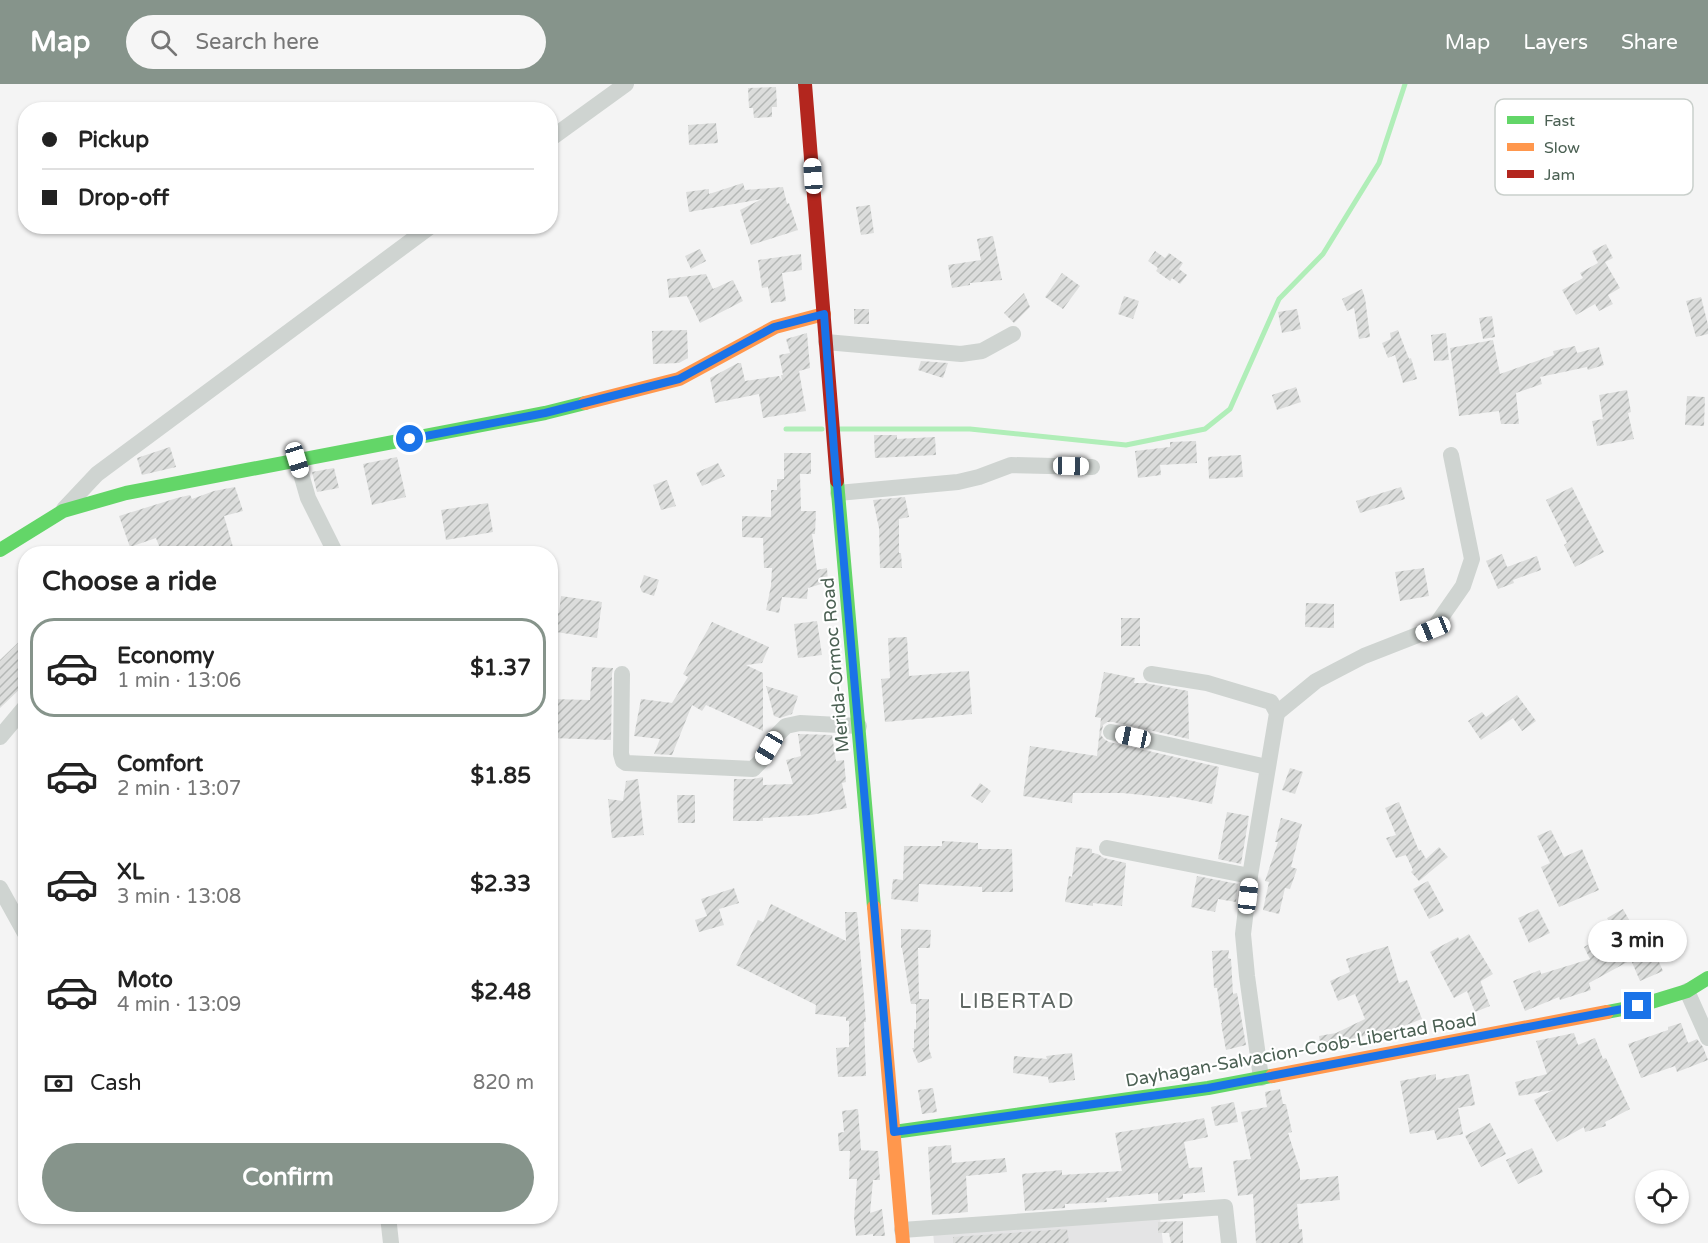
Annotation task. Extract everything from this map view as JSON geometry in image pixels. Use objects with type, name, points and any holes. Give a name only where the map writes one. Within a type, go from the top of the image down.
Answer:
[{"type":"main road","name":"Merida-Ormoc Road","points":[[805,84],[834,450],[903,1237]]},
{"type":"main road","points":[[0,550],[63,511],[126,493],[545,413],[679,379],[774,327],[824,314]]},
{"type":"main road","name":"Dayhagan-Salvacion-Coob-Libertad Road","points":[[894,1132],[1208,1088],[1261,1078],[1638,1006],[1687,992],[1708,978]]},
{"type":"street","points":[[558,133],[626,84]]},
{"type":"street","points":[[63,511],[97,474],[420,234]]},
{"type":"street","points":[[826,342],[961,354],[982,351],[1013,334]]},
{"type":"street","points":[[1277,713],[1316,681],[1364,656],[1433,629],[1463,586],[1472,559],[1451,455]]},
{"type":"street","points":[[297,460],[308,498],[332,546]]},
{"type":"street","points":[[838,493],[958,482],[1011,465],[1092,467]]},
{"type":"street","points":[[622,674],[621,754],[626,763],[753,770],[776,736],[786,726],[800,723],[859,726]]},
{"type":"street","points":[[1151,674],[1207,683],[1271,702],[1277,713],[1250,876],[1243,934],[1261,1078]]},
{"type":"street","points":[[0,737],[18,716]]},
{"type":"street","points":[[1111,732],[1267,767]]},
{"type":"street","points":[[1107,849],[1250,876]]},
{"type":"street","points":[[0,888],[18,921]]},
{"type":"street","points":[[1687,992],[1708,1038]]},
{"type":"street","points":[[903,1237],[1225,1207],[1229,1243]]},
{"type":"street","points":[[389,1224],[391,1243]]},
{"type":"shaded area","points":[[1160,1218],[1163,1243],[934,1243],[933,1232]]},
{"type":"building","points":[[776,87],[777,107],[772,107],[772,117],[754,118],[753,108],[749,108],[748,88]]},
{"type":"building","points":[[716,123],[718,143],[689,145],[688,125]]},
{"type":"building","points":[[743,183],[745,190],[783,187],[787,204],[789,203],[798,230],[751,245],[740,210],[762,199],[689,212],[686,192],[709,189],[709,194]]},
{"type":"building","points":[[870,205],[874,233],[861,235],[856,207]]},
{"type":"building","points":[[993,236],[1002,280],[970,283],[970,285],[952,288],[948,265],[981,260],[977,239]]},
{"type":"building","points":[[1606,244],[1613,258],[1605,262],[1620,288],[1608,295],[1613,304],[1599,311],[1595,304],[1576,315],[1562,290],[1583,278],[1580,273],[1598,263],[1592,251]]},
{"type":"building","points":[[700,249],[706,261],[691,269],[685,256]]},
{"type":"building","points":[[1155,251],[1165,258],[1169,253],[1183,263],[1179,269],[1187,275],[1180,284],[1172,278],[1170,281],[1156,271],[1158,268],[1148,261]]},
{"type":"building","points":[[801,254],[802,270],[782,273],[786,301],[771,303],[768,287],[762,288],[758,260]]},
{"type":"building","points":[[1062,273],[1080,286],[1063,309],[1045,297]]},
{"type":"building","points":[[706,274],[713,289],[733,280],[743,301],[700,323],[687,296],[669,298],[667,279]]},
{"type":"building","points":[[1362,289],[1370,337],[1359,339],[1354,308],[1347,311],[1342,299]]},
{"type":"building","points":[[1024,293],[1030,307],[1014,323],[1004,313]]},
{"type":"building","points":[[1124,296],[1139,301],[1133,319],[1118,314]]},
{"type":"building","points":[[1701,297],[1708,334],[1696,337],[1686,301]]},
{"type":"building","points":[[854,309],[869,309],[869,324],[854,324]]},
{"type":"building","points":[[1297,309],[1301,329],[1282,333],[1278,312]]},
{"type":"building","points":[[1492,316],[1495,337],[1483,339],[1479,318]]},
{"type":"building","points":[[687,330],[688,358],[679,363],[653,364],[652,331]]},
{"type":"building","points":[[1398,330],[1409,359],[1411,358],[1417,379],[1403,383],[1395,355],[1388,358],[1382,343],[1391,339],[1390,333]]},
{"type":"building","points":[[807,333],[810,368],[799,371],[806,411],[763,418],[759,394],[715,403],[710,378],[738,363],[741,363],[745,381],[779,376],[782,381],[779,355],[790,353],[786,339]]},
{"type":"building","points":[[1446,333],[1449,360],[1434,361],[1431,335]]},
{"type":"building","points":[[1493,340],[1500,374],[1554,355],[1553,351],[1575,346],[1577,353],[1599,347],[1604,365],[1588,370],[1587,367],[1540,377],[1542,384],[1516,393],[1519,424],[1501,424],[1499,411],[1459,416],[1450,348]]},
{"type":"building","points":[[921,361],[948,363],[943,378],[918,370]]},
{"type":"building","points":[[1296,387],[1301,402],[1277,410],[1272,395]]},
{"type":"building","points":[[1627,390],[1631,412],[1628,413],[1634,439],[1597,446],[1592,421],[1603,419],[1599,395]]},
{"type":"building","points":[[1687,396],[1705,397],[1704,426],[1685,425]]},
{"type":"building","points":[[874,435],[897,435],[897,439],[935,437],[936,455],[875,458]]},
{"type":"building","points":[[1196,441],[1197,463],[1160,465],[1161,475],[1138,478],[1135,451],[1170,447],[1170,442]]},
{"type":"building","points":[[170,447],[176,467],[142,475],[137,458]]},
{"type":"building","points":[[784,453],[811,453],[811,474],[800,474],[801,511],[816,511],[815,534],[812,534],[817,570],[827,568],[828,582],[808,588],[807,599],[782,597],[779,613],[766,610],[772,568],[764,568],[763,538],[742,537],[742,516],[771,517],[771,490],[777,490],[777,479],[784,479]]},
{"type":"building","points":[[1241,455],[1243,477],[1209,479],[1208,457]]},
{"type":"building","points":[[397,457],[406,497],[372,505],[363,464]]},
{"type":"building","points":[[718,463],[725,476],[702,486],[696,473]]},
{"type":"building","points":[[334,468],[339,488],[317,492],[312,472]]},
{"type":"building","points":[[667,480],[676,506],[661,510],[653,485]]},
{"type":"building","points":[[235,487],[243,511],[224,516],[233,546],[159,546],[156,538],[130,546],[119,516],[177,498],[190,495],[192,499]]},
{"type":"building","points":[[1401,487],[1405,499],[1360,513],[1356,501]]},
{"type":"building","points":[[1572,487],[1604,552],[1575,567],[1564,545],[1567,543],[1546,500]]},
{"type":"building","points":[[905,497],[909,517],[899,519],[899,553],[901,553],[902,568],[880,568],[879,528],[873,500]]},
{"type":"building","points":[[488,503],[493,532],[446,540],[441,510]]},
{"type":"building","points":[[1502,554],[1507,567],[1537,556],[1541,570],[1513,580],[1514,583],[1498,589],[1486,561]]},
{"type":"building","points":[[1424,568],[1429,596],[1400,601],[1395,572]]},
{"type":"building","points":[[644,575],[659,580],[654,596],[642,592],[640,587]]},
{"type":"building","points":[[561,596],[602,602],[597,638],[558,632]]},
{"type":"building","points":[[1306,603],[1334,604],[1334,628],[1305,627]]},
{"type":"building","points":[[1121,618],[1140,618],[1140,646],[1121,646]]},
{"type":"building","points":[[817,621],[822,655],[798,658],[794,624]]},
{"type":"building","points":[[712,622],[769,647],[762,663],[746,665],[763,673],[763,731],[706,705],[702,711],[692,705],[672,755],[654,754],[660,739],[634,736],[641,699],[672,703],[688,677],[683,674]]},
{"type":"building","points":[[907,637],[909,676],[969,671],[972,714],[885,722],[881,679],[890,678],[888,638]]},
{"type":"building","points":[[18,643],[18,691],[0,708],[0,660]]},
{"type":"building","points":[[592,667],[613,668],[611,740],[558,738],[558,699],[590,700]]},
{"type":"building","points":[[1104,672],[1135,678],[1134,683],[1188,691],[1189,739],[1113,722],[1103,725],[1101,735],[1109,742],[1219,767],[1212,804],[1170,796],[1170,798],[1123,793],[1073,793],[1072,803],[1023,796],[1030,746],[1097,756],[1101,718],[1095,717]]},
{"type":"building","points":[[766,686],[798,696],[792,714],[780,718],[774,716]]},
{"type":"building","points":[[1517,695],[1536,721],[1522,731],[1513,718],[1481,740],[1468,721],[1482,712],[1486,717]]},
{"type":"building","points":[[798,734],[832,735],[836,761],[844,760],[846,782],[842,783],[847,808],[811,815],[763,818],[763,821],[733,821],[734,779],[763,777],[763,785],[793,784],[786,760],[801,756]]},
{"type":"building","points":[[1290,768],[1303,772],[1295,794],[1282,790]]},
{"type":"building","points":[[638,779],[644,835],[612,838],[608,799],[623,801],[626,781]]},
{"type":"building","points":[[980,783],[991,791],[982,803],[971,796]]},
{"type":"building","points":[[677,795],[695,795],[695,823],[678,823]]},
{"type":"building","points":[[1399,802],[1419,851],[1421,850],[1426,859],[1439,847],[1448,857],[1419,881],[1411,872],[1413,870],[1406,855],[1396,858],[1386,838],[1396,835],[1385,808]]},
{"type":"building","points":[[1227,812],[1249,816],[1241,864],[1218,859]]},
{"type":"building","points":[[1281,818],[1302,824],[1291,867],[1297,869],[1290,889],[1285,888],[1279,914],[1263,910],[1269,882],[1265,881],[1278,842],[1275,842]]},
{"type":"building","points":[[1551,830],[1564,857],[1582,849],[1599,890],[1559,907],[1541,867],[1550,863],[1537,836]]},
{"type":"building","points":[[942,841],[978,843],[978,849],[1012,849],[1013,892],[982,892],[982,887],[919,884],[918,902],[891,899],[893,879],[903,880],[904,846],[942,846]]},
{"type":"building","points":[[1076,847],[1092,849],[1092,853],[1104,858],[1126,863],[1122,906],[1093,903],[1093,906],[1065,902],[1069,876],[1072,877]]},
{"type":"building","points":[[1197,876],[1238,884],[1236,902],[1218,899],[1215,912],[1191,907]]},
{"type":"building","points":[[1428,881],[1444,911],[1429,919],[1413,889]]},
{"type":"building","points":[[734,888],[739,903],[719,909],[724,925],[699,932],[695,920],[707,916],[701,899]]},
{"type":"building","points":[[771,904],[846,941],[845,912],[857,912],[866,1022],[864,1022],[866,1076],[838,1077],[836,1048],[849,1047],[849,1021],[846,1021],[846,1017],[815,1014],[816,1005],[736,965],[758,920],[763,922]]},
{"type":"building","points":[[1538,909],[1550,933],[1529,943],[1518,918]]},
{"type":"building","points":[[1623,909],[1649,955],[1655,953],[1663,971],[1640,981],[1631,960],[1589,983],[1591,990],[1560,1000],[1559,997],[1525,1011],[1513,981],[1540,970],[1541,974],[1590,959],[1584,947],[1614,930],[1607,918]]},
{"type":"building","points":[[901,929],[931,930],[930,948],[918,948],[919,999],[929,999],[929,1049],[932,1058],[918,1063],[912,1048],[914,1048],[914,1029],[916,1029],[916,1004],[911,1004],[901,948]]},
{"type":"building","points":[[1469,934],[1493,974],[1481,981],[1490,1006],[1475,1012],[1467,991],[1454,998],[1430,952],[1458,937],[1459,940]]},
{"type":"building","points":[[1388,946],[1399,983],[1407,980],[1422,1019],[1372,1038],[1370,1033],[1343,1046],[1321,1050],[1319,1036],[1336,1033],[1365,1019],[1355,994],[1338,1001],[1330,981],[1350,972],[1346,959]]},
{"type":"building","points":[[1229,950],[1233,994],[1237,993],[1246,1045],[1226,1050],[1217,988],[1214,988],[1212,951]]},
{"type":"building","points":[[1681,1023],[1688,1043],[1697,1039],[1708,1060],[1677,1072],[1675,1066],[1641,1078],[1628,1044]]},
{"type":"building","points":[[1574,1033],[1578,1045],[1595,1038],[1603,1059],[1606,1058],[1630,1109],[1605,1122],[1606,1126],[1585,1132],[1584,1127],[1557,1142],[1534,1100],[1553,1090],[1519,1096],[1515,1082],[1547,1074],[1536,1041]]},
{"type":"building","points":[[1072,1053],[1075,1080],[1049,1083],[1048,1077],[1013,1073],[1014,1056],[1047,1059],[1046,1056]]},
{"type":"building","points":[[1436,1074],[1436,1080],[1469,1074],[1475,1105],[1458,1108],[1463,1134],[1437,1140],[1434,1130],[1410,1134],[1400,1081]]},
{"type":"building","points":[[933,1088],[937,1112],[922,1114],[918,1090]]},
{"type":"building","points":[[1280,1089],[1283,1104],[1286,1104],[1292,1132],[1288,1133],[1300,1170],[1300,1180],[1338,1176],[1340,1200],[1297,1204],[1299,1229],[1302,1229],[1303,1243],[1256,1243],[1253,1194],[1238,1196],[1233,1161],[1251,1159],[1241,1112],[1267,1107],[1265,1092]]},
{"type":"building","points":[[1234,1102],[1238,1122],[1215,1126],[1211,1107]]},
{"type":"building","points":[[858,1109],[861,1150],[858,1150],[878,1151],[880,1180],[873,1180],[870,1213],[882,1209],[885,1236],[873,1236],[873,1234],[856,1236],[854,1219],[857,1179],[849,1179],[850,1151],[839,1151],[838,1133],[844,1132],[842,1111]]},
{"type":"building","points":[[1204,1118],[1208,1137],[1184,1142],[1189,1168],[1202,1167],[1205,1192],[1183,1194],[1183,1199],[1158,1201],[1158,1193],[1106,1198],[1107,1202],[1065,1204],[1065,1208],[1025,1211],[1022,1174],[1062,1170],[1062,1175],[1122,1171],[1115,1133]]},
{"type":"building","points":[[1490,1123],[1506,1154],[1481,1167],[1465,1136]]},
{"type":"building","points":[[951,1145],[952,1163],[1005,1158],[1007,1172],[966,1176],[968,1212],[932,1215],[928,1147]]},
{"type":"building","points":[[1532,1148],[1543,1172],[1518,1184],[1506,1160]]},
{"type":"building","points":[[1183,1221],[1183,1243],[1171,1243],[1169,1233],[1158,1233],[1158,1222]]},
{"type":"building","points":[[1067,1229],[1069,1243],[953,1243],[953,1237]]},
{"type":"waterway","points":[[840,429],[970,429],[1126,445],[1205,429],[1230,409],[1279,299],[1323,254],[1379,163],[1405,84]]},
{"type":"waterway","points":[[786,429],[822,429]]},
{"type":"traffic: fast","points":[[0,550],[63,511],[126,493],[545,413],[585,403]]},
{"type":"traffic: fast","points":[[837,481],[874,907]]},
{"type":"traffic: fast","points":[[1607,1012],[1638,1006],[1687,991],[1708,978]]},
{"type":"traffic: fast","points":[[894,1132],[1208,1088],[1272,1076]]},
{"type":"traffic: slow","points":[[585,403],[679,379],[775,327],[824,314]]},
{"type":"traffic: slow","points":[[874,907],[903,1243]]},
{"type":"traffic: slow","points":[[1272,1076],[1607,1012]]},
{"type":"traffic: jam","points":[[805,84],[837,481]]},
{"type":"district","name":"LIBERTAD","points":[[1017,1001]]},
{"type":"route","points":[[410,439],[545,413],[679,379],[774,327],[824,314],[894,1132],[1208,1088],[1638,1006]]}]
